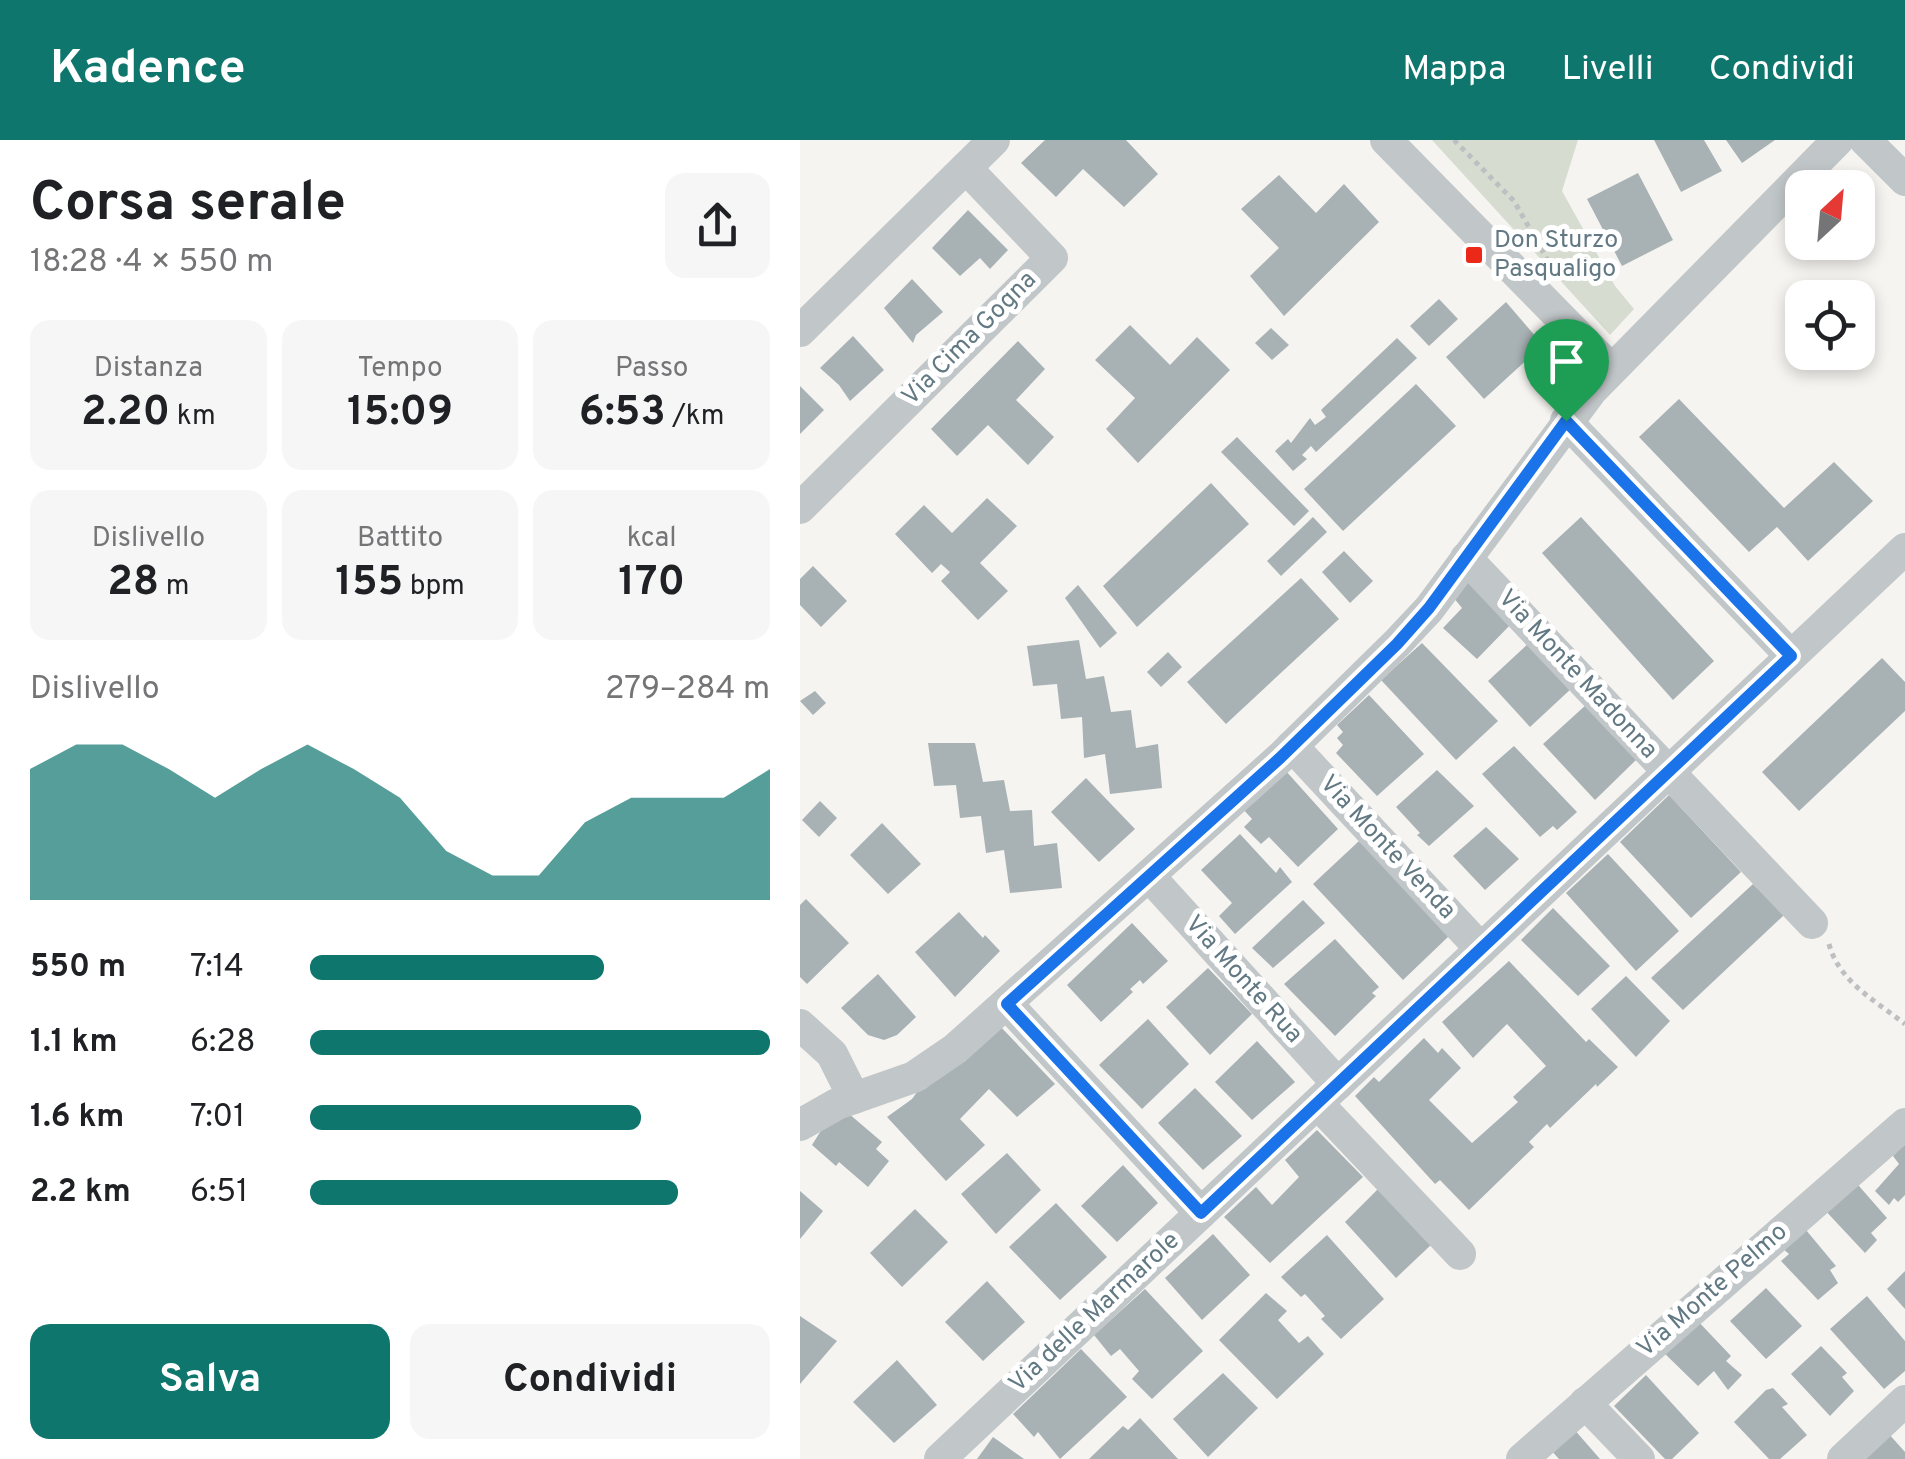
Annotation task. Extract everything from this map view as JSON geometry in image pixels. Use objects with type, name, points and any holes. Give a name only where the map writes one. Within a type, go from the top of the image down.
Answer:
[{"type":"street","points":[[800,332],[994,140]]},
{"type":"street","points":[[1386,140],[1610,369]]},
{"type":"street","points":[[800,1125],[933,1066],[1292,746],[1429,608],[1566,421],[1610,369],[1838,140]]},
{"type":"street","points":[[1866,140],[1905,180]]},
{"type":"street","name":"Via Cima Gogna","points":[[800,508],[1052,258],[966,168]]},
{"type":"street","points":[[1566,421],[1791,656]]},
{"type":"street","name":"Via delle Marmarole","points":[[940,1459],[1905,549]]},
{"type":"street","name":"Via Monte Madonna","points":[[1466,558],[1812,923]]},
{"type":"street","name":"Via Monte Venda","points":[[1292,746],[1481,949]]},
{"type":"street","name":"Via Monte Rua","points":[[1149,876],[1460,1254]]},
{"type":"street","points":[[1007,1004],[1201,1213]]},
{"type":"street","points":[[800,1025],[832,1054],[854,1098]]},
{"type":"street","name":"Via Monte Pelmo","points":[[1522,1459],[1905,1124]]},
{"type":"street","points":[[1843,1459],[1905,1400]]},
{"type":"street","points":[[1585,1403],[1640,1459]]},
{"type":"path","points":[[1454,140],[1514,200],[1554,272]]},
{"type":"path","points":[[1812,923],[1829,944],[1834,964],[1905,1024]]},
{"type":"shaded area","points":[[1432,140],[1578,140],[1562,191],[1615,286],[1634,309],[1610,335]]},
{"type":"building","points":[[1045,140],[1126,140],[1158,174],[1124,207],[1083,169],[1056,197],[1021,163]]},
{"type":"building","points":[[1654,140],[1704,140],[1722,171],[1681,192]]},
{"type":"building","points":[[1726,140],[1775,140],[1742,163]]},
{"type":"building","points":[[1638,173],[1673,240],[1622,266],[1587,199]]},
{"type":"building","points":[[1279,175],[1316,213],[1344,184],[1379,222],[1284,316],[1250,276],[1279,248],[1241,209]]},
{"type":"building","points":[[968,210],[1008,250],[990,269],[980,258],[960,276],[932,248]]},
{"type":"building","points":[[912,279],[943,312],[916,335],[913,343],[884,308]]},
{"type":"building","points":[[1439,299],[1458,319],[1429,346],[1410,326]]},
{"type":"building","points":[[1506,302],[1543,345],[1484,399],[1446,357]]},
{"type":"building","points":[[1130,325],[1170,365],[1197,337],[1230,370],[1138,463],[1106,429],[1135,398],[1095,360]]},
{"type":"building","points":[[1271,328],[1289,345],[1272,360],[1255,343]]},
{"type":"building","points":[[853,336],[884,370],[850,401],[820,368]]},
{"type":"building","points":[[1397,338],[1417,358],[1316,452],[1311,446],[1302,455],[1307,459],[1293,471],[1275,451],[1288,439],[1291,443],[1310,418],[1315,425],[1326,417],[1321,410]]},
{"type":"building","points":[[1018,341],[1045,369],[1016,400],[1054,437],[1028,465],[988,425],[957,456],[931,429]]},
{"type":"building","points":[[1416,384],[1456,426],[1343,531],[1304,489]]},
{"type":"building","points":[[800,386],[824,410],[800,434]]},
{"type":"building","points":[[1679,399],[1784,508],[1834,462],[1873,501],[1808,561],[1777,527],[1749,552],[1639,437]]},
{"type":"building","points":[[1237,437],[1309,511],[1294,526],[1221,452]]},
{"type":"building","points":[[1211,483],[1249,524],[1137,627],[1103,586]]},
{"type":"building","points":[[987,498],[1017,526],[980,563],[1008,591],[978,620],[941,581],[950,572],[941,564],[932,573],[895,534],[924,505],[952,533]]},
{"type":"building","points":[[1313,517],[1327,532],[1281,576],[1267,561]]},
{"type":"building","points":[[1581,517],[1714,661],[1673,700],[1542,553]]},
{"type":"building","points":[[1344,551],[1373,581],[1350,603],[1322,572]]},
{"type":"building","points":[[813,566],[847,601],[821,627],[800,605],[800,579]]},
{"type":"building","points":[[1301,578],[1339,619],[1226,724],[1187,682]]},
{"type":"building","points":[[1469,578],[1513,622],[1477,659],[1443,628],[1462,608],[1453,597]]},
{"type":"building","points":[[1078,585],[1117,633],[1100,648],[1065,598]]},
{"type":"building","points":[[1079,640],[1086,679],[1104,676],[1111,712],[1131,710],[1136,748],[1158,744],[1162,788],[1110,794],[1105,754],[1084,758],[1082,717],[1061,719],[1057,684],[1033,686],[1027,646]]},
{"type":"building","points":[[1531,641],[1573,687],[1530,727],[1488,681]]},
{"type":"building","points":[[1422,643],[1498,721],[1456,760],[1381,680]]},
{"type":"building","points":[[1168,652],[1182,667],[1161,687],[1147,672]]},
{"type":"building","points":[[1882,658],[1905,682],[1905,711],[1799,811],[1762,772]]},
{"type":"building","points":[[815,691],[826,703],[813,715],[800,701]]},
{"type":"building","points":[[1369,695],[1424,754],[1377,796],[1336,753],[1343,745],[1337,738],[1343,732],[1337,725]]},
{"type":"building","points":[[1587,704],[1637,759],[1595,800],[1543,744]]},
{"type":"building","points":[[928,743],[975,743],[983,782],[1004,780],[1010,811],[1032,810],[1034,846],[1057,843],[1062,888],[1010,893],[1004,850],[986,853],[981,816],[960,818],[956,785],[934,786]]},
{"type":"building","points":[[1514,746],[1577,812],[1557,830],[1553,826],[1540,837],[1482,774]]},
{"type":"building","points":[[1285,770],[1338,829],[1298,867],[1269,837],[1261,844],[1244,827],[1252,819],[1242,808]]},
{"type":"building","points":[[1437,770],[1474,806],[1429,846],[1396,807]]},
{"type":"building","points":[[1086,778],[1135,829],[1099,862],[1051,812]]},
{"type":"building","points":[[1669,795],[1741,872],[1691,918],[1620,842]]},
{"type":"building","points":[[820,801],[837,818],[819,837],[802,820]]},
{"type":"building","points":[[882,823],[921,864],[888,894],[850,855]]},
{"type":"building","points":[[1486,827],[1519,859],[1485,890],[1453,856]]},
{"type":"building","points":[[1240,834],[1276,873],[1280,867],[1292,882],[1235,934],[1219,916],[1232,903],[1201,870]]},
{"type":"building","points":[[1359,841],[1449,936],[1403,980],[1313,884]]},
{"type":"building","points":[[1608,854],[1679,931],[1636,971],[1566,893]]},
{"type":"building","points":[[1753,884],[1784,915],[1683,1010],[1651,978]]},
{"type":"building","points":[[806,899],[849,943],[807,984],[800,977],[800,905]]},
{"type":"building","points":[[1303,900],[1325,923],[1273,968],[1252,948]]},
{"type":"building","points":[[1553,908],[1610,966],[1578,996],[1521,940]]},
{"type":"building","points":[[959,912],[1000,951],[955,997],[915,952]]},
{"type":"building","points":[[1132,923],[1168,961],[1143,984],[1140,980],[1130,989],[1133,992],[1101,1022],[1067,985]]},
{"type":"building","points":[[1335,939],[1379,987],[1372,993],[1376,996],[1335,1036],[1284,984]]},
{"type":"building","points":[[1509,961],[1586,1042],[1589,1039],[1618,1067],[1550,1128],[1547,1124],[1529,1142],[1534,1147],[1469,1210],[1440,1180],[1435,1184],[1355,1096],[1374,1077],[1379,1082],[1424,1038],[1438,1053],[1442,1048],[1461,1068],[1429,1100],[1472,1143],[1518,1102],[1513,1097],[1546,1066],[1507,1024],[1473,1058],[1442,1022]]},
{"type":"building","points":[[1208,968],[1252,1014],[1210,1055],[1166,1007]]},
{"type":"building","points":[[878,974],[916,1017],[897,1035],[884,1040],[868,1035],[841,1008]]},
{"type":"building","points":[[1626,976],[1670,1021],[1636,1057],[1591,1009]]},
{"type":"building","points":[[1148,1019],[1189,1064],[1142,1109],[1099,1065]]},
{"type":"building","points":[[999,1025],[1055,1084],[1017,1117],[989,1089],[960,1119],[985,1145],[946,1181],[887,1117]]},
{"type":"building","points":[[1257,1041],[1295,1082],[1252,1120],[1215,1082]]},
{"type":"building","points":[[1195,1088],[1242,1136],[1203,1170],[1158,1123]]},
{"type":"building","points":[[848,1113],[882,1142],[876,1149],[889,1161],[868,1187],[812,1145],[822,1129]]},
{"type":"building","points":[[1317,1130],[1363,1177],[1270,1263],[1224,1217],[1256,1187],[1272,1205],[1299,1177],[1285,1160]]},
{"type":"building","points":[[1905,1143],[1905,1195],[1898,1202],[1894,1198],[1889,1205],[1875,1191],[1899,1164],[1893,1156]]},
{"type":"building","points":[[1007,1153],[1041,1190],[996,1234],[961,1194]]},
{"type":"building","points":[[1123,1165],[1158,1203],[1117,1242],[1081,1206]]},
{"type":"building","points":[[1852,1178],[1887,1218],[1871,1233],[1877,1240],[1865,1253],[1822,1207]]},
{"type":"building","points":[[1380,1187],[1433,1243],[1396,1278],[1345,1222]]},
{"type":"building","points":[[800,1191],[823,1211],[800,1239]]},
{"type":"building","points":[[1056,1203],[1107,1257],[1060,1300],[1009,1247]]},
{"type":"building","points":[[915,1209],[948,1242],[902,1287],[870,1253]]},
{"type":"building","points":[[1801,1224],[1836,1266],[1830,1270],[1838,1283],[1818,1300],[1781,1261],[1789,1254],[1777,1244]]},
{"type":"building","points":[[1213,1234],[1250,1275],[1202,1320],[1165,1278]]},
{"type":"building","points":[[1327,1235],[1384,1299],[1341,1339],[1321,1319],[1325,1316],[1305,1294],[1301,1297],[1281,1277]]},
{"type":"building","points":[[1905,1271],[1905,1309],[1887,1289]]},
{"type":"building","points":[[987,1281],[1025,1322],[983,1361],[945,1322]]},
{"type":"building","points":[[1766,1288],[1802,1326],[1766,1359],[1730,1321]]},
{"type":"building","points":[[1145,1289],[1203,1351],[1152,1399],[1132,1379],[1139,1371],[1120,1349],[1111,1356],[1094,1335]]},
{"type":"building","points":[[1266,1293],[1287,1311],[1278,1320],[1299,1343],[1308,1336],[1324,1354],[1277,1399],[1219,1340]]},
{"type":"building","points":[[1867,1296],[1905,1341],[1905,1371],[1884,1389],[1830,1329]]},
{"type":"building","points":[[800,1316],[837,1341],[800,1384]]},
{"type":"building","points":[[1694,1317],[1731,1356],[1726,1361],[1742,1375],[1728,1390],[1714,1371],[1698,1386],[1660,1349]]},
{"type":"building","points":[[1821,1346],[1847,1373],[1842,1377],[1854,1391],[1830,1416],[1791,1374]]},
{"type":"building","points":[[1081,1349],[1127,1397],[1060,1459],[1038,1432],[1034,1437],[1013,1414]]},
{"type":"building","points":[[897,1360],[937,1405],[894,1443],[853,1402]]},
{"type":"building","points":[[1223,1373],[1258,1408],[1208,1457],[1173,1419]]},
{"type":"building","points":[[1646,1375],[1699,1433],[1672,1459],[1665,1459],[1614,1406]]},
{"type":"building","points":[[1773,1388],[1788,1404],[1782,1407],[1807,1435],[1780,1459],[1769,1459],[1734,1422],[1766,1390]]},
{"type":"building","points":[[1140,1418],[1178,1459],[1089,1459],[1123,1426],[1128,1430]]},
{"type":"building","points":[[1573,1428],[1600,1459],[1559,1459],[1550,1449]]},
{"type":"building","points":[[1888,1433],[1905,1452],[1905,1459],[1859,1459]]},
{"type":"building","points":[[993,1437],[1024,1459],[977,1459]]},
{"type":"place","name":"Don Sturzo Pasqualigo","points":[[1474,255]]},
{"type":"route","points":[[1566,421],[1791,656],[1201,1213],[1007,1004],[1280,758],[1397,644],[1429,608],[1566,421]]}]
